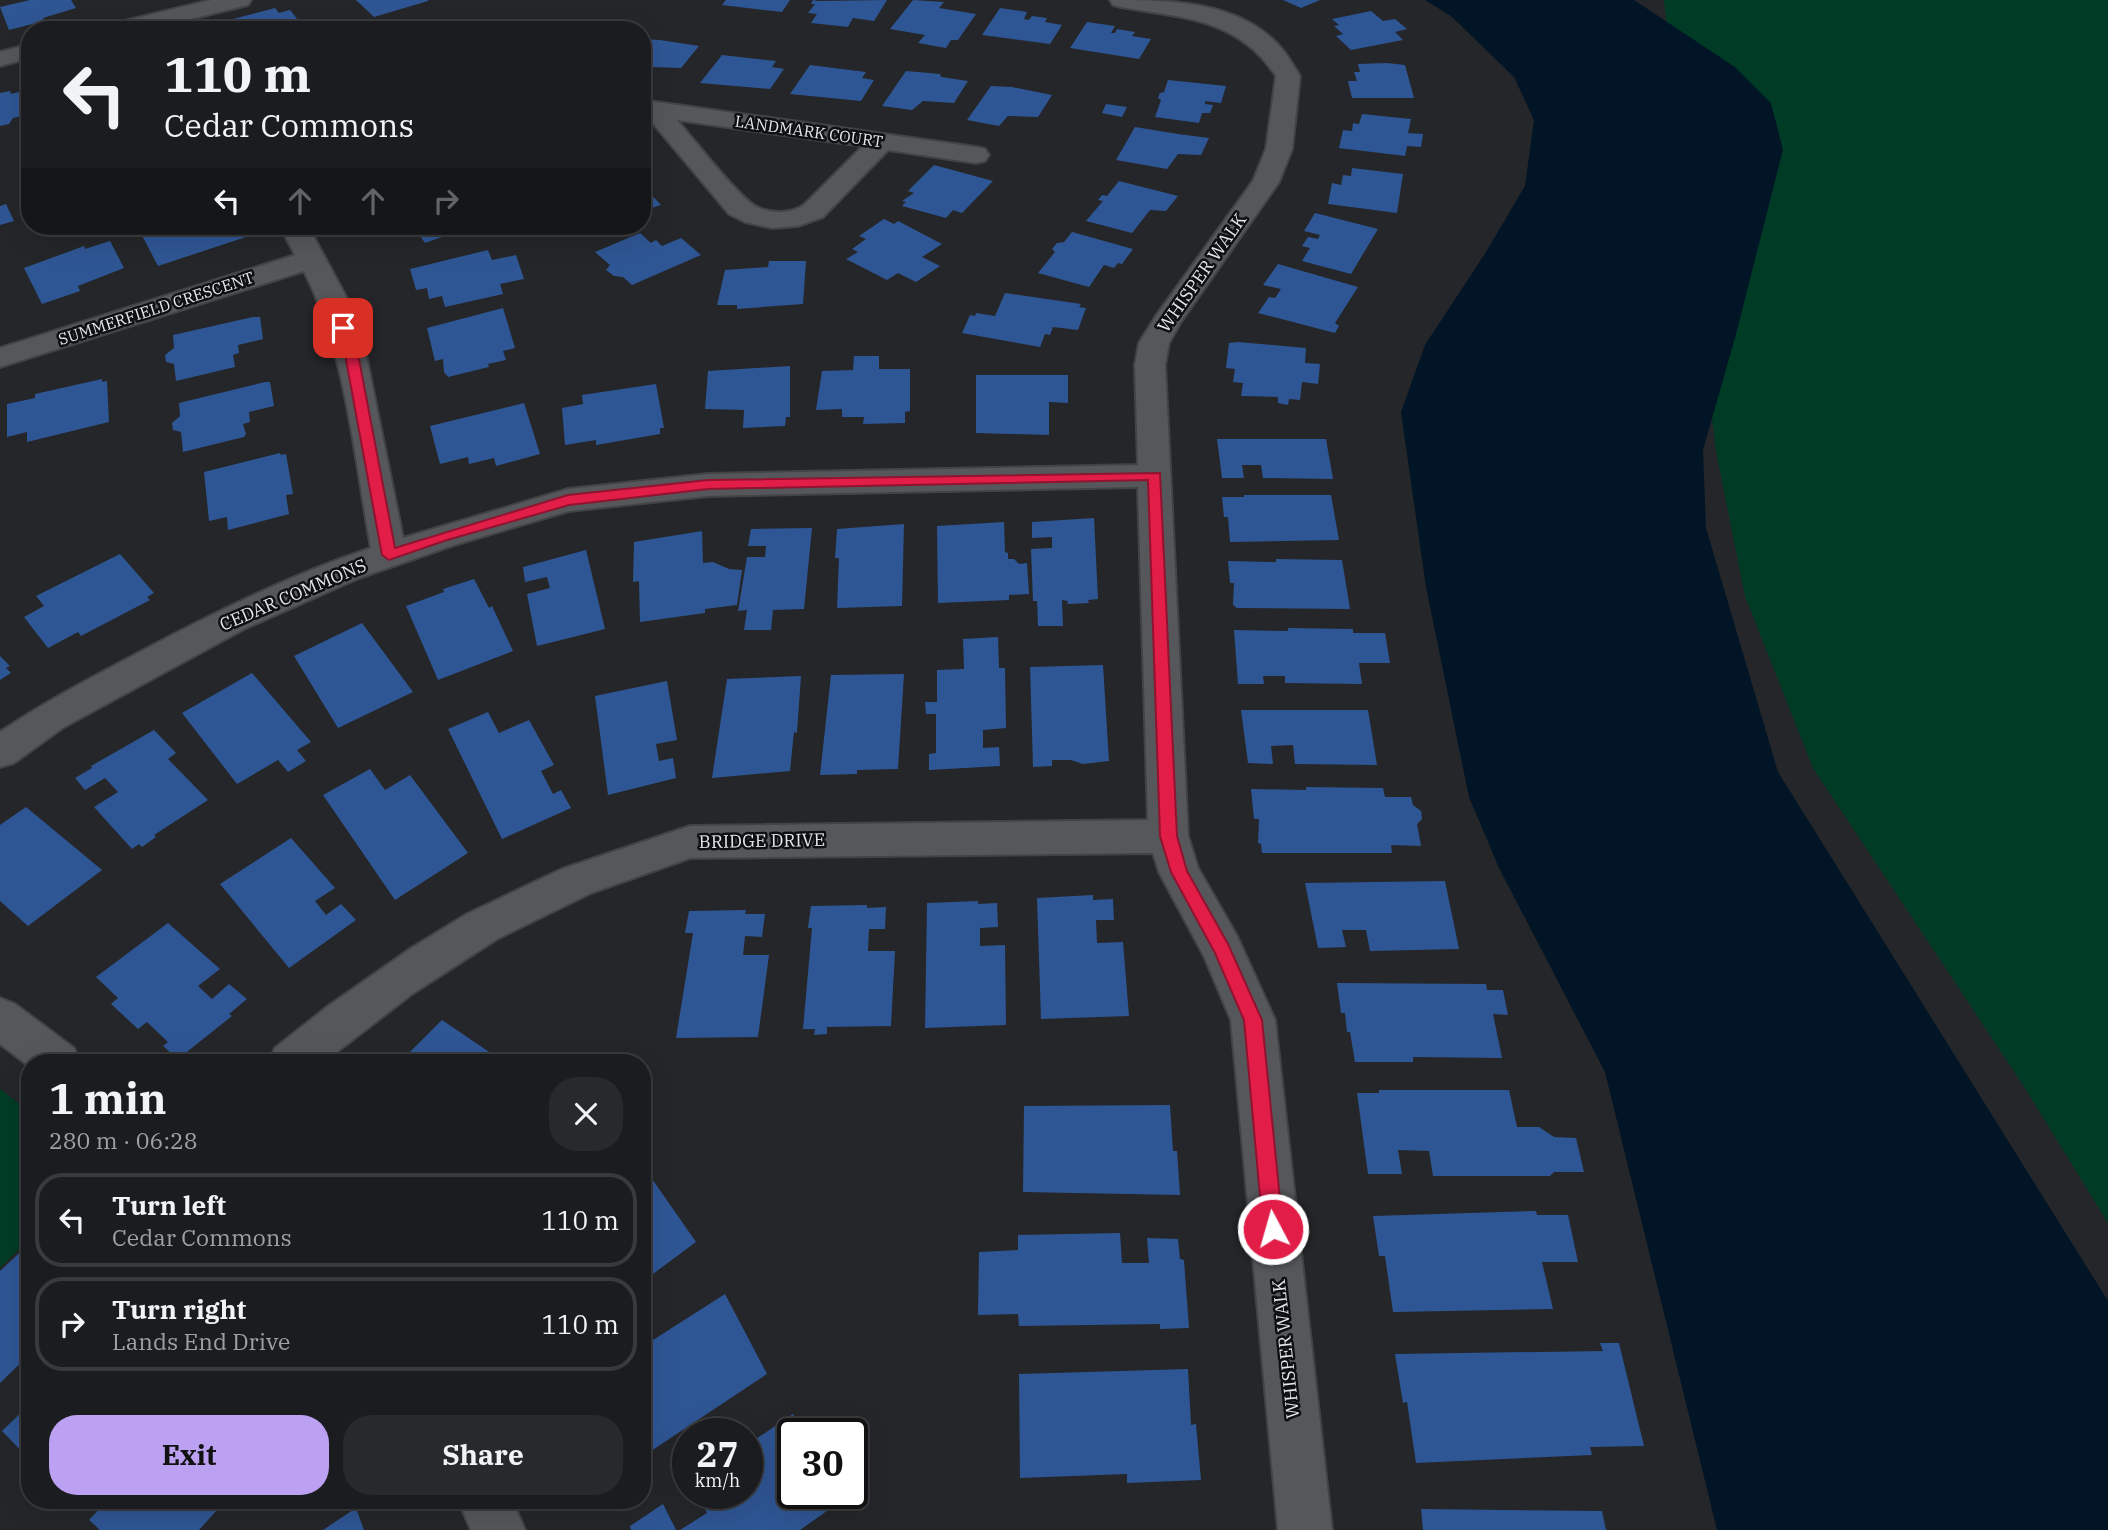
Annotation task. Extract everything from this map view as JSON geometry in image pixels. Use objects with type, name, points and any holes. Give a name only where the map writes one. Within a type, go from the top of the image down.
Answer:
[{"type":"street","points":[[173,21],[240,0]]},
{"type":"street","name":"WHISPER WALK","points":[[1121,0],[1218,17],[1250,33],[1273,53],[1288,76],[1279,149],[1266,182],[1166,322],[1154,343],[1150,365],[1168,836],[1179,872],[1222,950],[1253,1020],[1305,1530]]},
{"type":"street","points":[[0,59],[21,53]]},
{"type":"street","name":"LANDMARK COURT","points":[[651,108],[976,155]]},
{"type":"street","points":[[651,110],[739,208],[752,218],[770,220],[810,214],[883,141]]},
{"type":"street","points":[[299,235],[336,306],[350,349],[389,555]]},
{"type":"street","name":"SUMMERFIELD CRESCENT","points":[[0,358],[313,259]]},
{"type":"street","name":"CEDAR COMMONS","points":[[0,752],[51,717],[233,619],[348,569],[442,537],[568,500],[682,488],[1155,476]]},
{"type":"street","name":"BRIDGE DRIVE","points":[[301,1054],[348,1015],[510,912],[625,861],[690,842],[1168,836]]},
{"type":"street","points":[[0,1018],[47,1054]]},
{"type":"street","points":[[489,1509],[498,1530]]},
{"type":"green space","points":[[1664,0],[2108,0],[2108,1223],[2023,1085],[1813,768],[1745,596],[1716,451]]},
{"type":"green space","points":[[0,1089],[21,1105],[21,1247],[0,1268]]},
{"type":"water","points":[[1425,0],[1634,0],[1735,67],[1771,103],[1783,150],[1703,450],[1706,528],[1778,772],[2108,1301],[2108,1530],[1717,1530],[1605,1072],[1499,868],[1469,797],[1426,587],[1401,412],[1425,345],[1486,252],[1525,186],[1534,120],[1514,77],[1451,16]]},
{"type":"building","points":[[30,0],[71,0],[76,8],[43,18],[44,21],[21,21],[21,27],[9,30],[0,7]]},
{"type":"building","points":[[356,0],[428,0],[428,1],[374,17]]},
{"type":"building","points":[[726,0],[790,0],[782,12],[722,5]]},
{"type":"building","points":[[813,0],[887,0],[874,21],[853,18],[848,27],[811,23],[817,14],[808,13],[815,4],[811,4]]},
{"type":"building","points":[[913,0],[944,2],[939,8],[976,14],[958,40],[951,40],[946,48],[918,43],[925,35],[890,29]]},
{"type":"building","points":[[1283,0],[1320,0],[1301,8]]},
{"type":"building","points":[[275,8],[279,13],[290,10],[299,21],[235,21],[233,19]]},
{"type":"building","points":[[1000,8],[1027,12],[1024,19],[1029,20],[1032,16],[1047,18],[1045,22],[1062,25],[1050,44],[982,35]]},
{"type":"building","points":[[1371,11],[1383,21],[1395,19],[1407,29],[1395,32],[1403,40],[1351,50],[1336,36],[1343,34],[1334,26],[1339,25],[1332,19]]},
{"type":"building","points":[[1087,22],[1115,26],[1111,33],[1115,33],[1117,29],[1135,32],[1132,36],[1151,39],[1139,59],[1070,48]]},
{"type":"building","points":[[651,40],[699,46],[681,68],[652,67]]},
{"type":"building","points":[[722,55],[776,61],[772,67],[784,69],[770,89],[700,83]]},
{"type":"building","points":[[1358,64],[1405,65],[1414,98],[1352,98],[1348,81],[1357,81],[1354,72],[1360,72]]},
{"type":"building","points":[[810,65],[866,72],[862,78],[874,80],[861,101],[790,94]]},
{"type":"building","points":[[906,71],[940,74],[941,77],[968,81],[954,103],[923,101],[912,110],[882,106]]},
{"type":"building","points":[[1168,80],[1226,86],[1221,103],[1205,101],[1205,104],[1213,105],[1210,113],[1202,113],[1199,123],[1155,117],[1161,100],[1158,98],[1160,93],[1164,92]]},
{"type":"building","points":[[991,86],[1052,95],[1038,117],[1008,116],[999,126],[967,120]]},
{"type":"building","points":[[10,91],[11,94],[21,91],[21,116],[0,126],[0,93]]},
{"type":"building","points":[[1106,104],[1127,107],[1122,117],[1102,113]]},
{"type":"building","points":[[1362,114],[1411,119],[1408,133],[1423,134],[1421,147],[1407,146],[1405,156],[1339,148],[1343,130],[1352,131],[1353,123],[1359,124]]},
{"type":"building","points":[[1135,127],[1209,138],[1201,155],[1178,154],[1167,169],[1116,160]]},
{"type":"building","points":[[934,165],[993,181],[962,213],[953,210],[946,218],[902,206],[906,202],[902,201],[914,193],[908,191]]},
{"type":"building","points":[[1352,168],[1403,174],[1397,213],[1328,204],[1332,183],[1341,185],[1343,175],[1351,176]]},
{"type":"building","points":[[1119,181],[1178,196],[1166,211],[1150,210],[1132,233],[1086,221],[1103,201],[1098,200],[1102,195],[1107,196]]},
{"type":"building","points":[[651,194],[661,205],[651,208]]},
{"type":"building","points":[[6,204],[14,221],[0,225],[0,206]]},
{"type":"building","points":[[1315,213],[1378,229],[1351,274],[1302,261],[1310,248],[1302,246],[1308,237],[1318,239],[1320,235],[1304,231]]},
{"type":"building","points":[[884,219],[894,224],[898,221],[942,244],[922,257],[940,266],[916,282],[898,273],[887,280],[846,259],[858,252],[852,249],[866,239],[859,236]]},
{"type":"building","points":[[1072,232],[1133,249],[1122,264],[1118,263],[1114,268],[1104,265],[1089,287],[1038,273],[1055,252],[1052,249],[1057,243],[1064,242]]},
{"type":"building","points":[[142,235],[246,237],[158,266]]},
{"type":"building","points":[[419,235],[448,235],[425,243]]},
{"type":"building","points":[[635,235],[642,235],[651,243],[656,240],[662,246],[681,238],[701,255],[632,285],[623,277],[614,276],[606,270],[610,265],[595,252]]},
{"type":"building","points":[[110,241],[124,268],[78,286],[80,291],[42,304],[24,268],[84,246],[85,249]]},
{"type":"building","points":[[488,250],[492,260],[516,255],[524,279],[500,284],[503,294],[445,307],[442,296],[429,299],[427,288],[416,290],[410,269]]},
{"type":"building","points":[[769,261],[806,261],[803,304],[737,309],[737,305],[717,305],[725,270],[768,267]]},
{"type":"building","points":[[1278,264],[1358,287],[1335,323],[1339,326],[1335,333],[1258,313],[1269,297],[1275,298],[1281,289],[1263,285]]},
{"type":"building","points":[[1005,293],[1081,304],[1079,307],[1086,308],[1078,330],[1053,327],[1050,335],[1045,334],[1040,347],[962,333],[970,315],[975,316],[976,313],[995,316]]},
{"type":"building","points":[[503,308],[515,348],[503,351],[506,360],[448,377],[444,372],[443,359],[435,361],[427,328]]},
{"type":"building","points":[[260,317],[263,339],[238,345],[239,353],[233,355],[235,367],[176,381],[174,364],[166,362],[165,355],[174,348],[173,335]]},
{"type":"building","points":[[1229,343],[1306,348],[1305,363],[1320,364],[1318,384],[1302,382],[1300,400],[1289,399],[1288,405],[1278,403],[1278,397],[1241,396],[1243,383],[1233,382],[1235,369],[1226,368]]},
{"type":"building","points":[[854,356],[879,356],[879,369],[910,369],[910,411],[905,412],[905,423],[863,424],[864,417],[842,417],[842,409],[816,410],[822,371],[853,370]]},
{"type":"building","points":[[790,366],[790,417],[786,417],[785,426],[743,428],[744,410],[705,409],[708,371]]},
{"type":"building","points":[[976,375],[1068,375],[1068,403],[1049,402],[1049,435],[976,433]]},
{"type":"building","points":[[102,379],[102,382],[107,381],[109,422],[27,442],[27,432],[7,437],[7,404],[35,398],[35,394]]},
{"type":"building","points":[[270,382],[274,406],[249,412],[250,422],[243,424],[246,434],[244,437],[183,452],[181,432],[173,430],[172,423],[180,416],[179,403]]},
{"type":"building","points":[[656,384],[664,428],[660,428],[660,434],[596,445],[596,440],[565,445],[562,408],[583,404],[582,395]]},
{"type":"building","points":[[524,403],[540,454],[496,466],[494,458],[469,464],[468,457],[440,464],[430,426]]},
{"type":"building","points":[[1217,439],[1326,439],[1333,479],[1263,478],[1261,465],[1242,465],[1244,478],[1222,478]]},
{"type":"building","points":[[280,453],[286,454],[293,494],[286,495],[289,514],[228,530],[227,517],[209,521],[204,472]]},
{"type":"building","points":[[1331,495],[1339,540],[1230,542],[1228,517],[1224,517],[1222,497]]},
{"type":"building","points":[[1094,518],[1098,599],[1088,600],[1089,603],[1067,604],[1068,601],[1062,600],[1063,626],[1038,626],[1037,601],[1033,601],[1031,549],[1052,548],[1052,537],[1032,538],[1032,522]]},
{"type":"building","points":[[1004,522],[1005,552],[1008,553],[1008,559],[1014,559],[1019,564],[1027,563],[1029,594],[1009,595],[1009,600],[938,603],[937,526]]},
{"type":"building","points":[[904,524],[902,606],[837,608],[837,529]]},
{"type":"building","points":[[812,528],[804,609],[773,610],[771,630],[744,630],[747,610],[738,611],[747,557],[765,557],[766,546],[748,546],[751,529]]},
{"type":"building","points":[[702,531],[703,563],[713,562],[729,569],[742,570],[737,605],[705,609],[705,613],[640,622],[639,581],[633,582],[634,542]]},
{"type":"building","points":[[586,550],[605,629],[537,646],[527,594],[550,588],[547,577],[525,582],[523,567]]},
{"type":"building","points":[[120,554],[154,593],[147,597],[150,600],[81,636],[78,632],[48,648],[24,617],[44,606],[36,596]]},
{"type":"building","points":[[1276,559],[1342,560],[1350,609],[1237,608],[1233,605],[1234,583],[1230,583],[1228,561],[1276,562]]},
{"type":"building","points":[[474,579],[489,608],[492,606],[513,651],[438,680],[406,606],[444,592],[443,589]]},
{"type":"building","points":[[362,623],[413,692],[338,728],[294,656]]},
{"type":"building","points":[[1288,628],[1353,629],[1353,633],[1385,633],[1390,663],[1359,663],[1362,684],[1285,683],[1285,676],[1263,676],[1264,684],[1238,684],[1234,630],[1288,631]]},
{"type":"building","points":[[998,637],[999,668],[1005,668],[1006,728],[983,730],[983,748],[999,747],[1000,766],[929,770],[929,754],[936,753],[936,714],[926,714],[925,702],[937,702],[937,670],[964,669],[963,639]]},
{"type":"building","points":[[0,656],[10,666],[6,668],[11,673],[0,680]]},
{"type":"building","points":[[1103,665],[1109,761],[1083,764],[1071,760],[1052,760],[1052,766],[1033,767],[1030,667]]},
{"type":"building","points":[[252,673],[311,742],[297,750],[306,761],[288,772],[278,760],[237,784],[182,713]]},
{"type":"building","points":[[904,674],[898,769],[857,770],[857,774],[820,775],[831,675]]},
{"type":"building","points":[[801,676],[797,733],[794,732],[790,771],[712,778],[727,679]]},
{"type":"building","points":[[667,681],[677,740],[656,744],[659,761],[673,758],[676,778],[608,795],[595,696]]},
{"type":"building","points":[[1241,710],[1368,710],[1377,765],[1295,764],[1293,745],[1271,746],[1273,764],[1248,763]]},
{"type":"building","points":[[488,712],[499,733],[529,720],[554,765],[541,771],[553,794],[561,790],[571,808],[502,839],[448,729]]},
{"type":"building","points":[[154,730],[176,753],[168,759],[208,800],[154,835],[156,837],[142,847],[139,844],[132,849],[94,807],[118,792],[105,778],[85,790],[75,778]]},
{"type":"building","points":[[370,769],[385,790],[410,775],[468,853],[395,900],[323,795]]},
{"type":"building","points":[[1306,787],[1383,788],[1385,797],[1411,797],[1413,805],[1421,811],[1422,819],[1417,824],[1421,846],[1391,845],[1392,853],[1262,853],[1261,844],[1258,843],[1259,819],[1254,819],[1251,789],[1306,790]]},
{"type":"building","points":[[26,807],[102,870],[28,926],[0,901],[0,825]]},
{"type":"building","points":[[291,838],[335,888],[315,901],[326,915],[341,904],[356,920],[289,968],[220,884]]},
{"type":"building","points":[[1445,881],[1459,949],[1370,951],[1366,930],[1342,930],[1346,947],[1318,948],[1305,883]]},
{"type":"building","points":[[1093,895],[1093,900],[1113,899],[1114,920],[1096,920],[1097,943],[1123,942],[1129,1016],[1041,1019],[1037,898]]},
{"type":"building","points":[[978,901],[978,904],[997,903],[998,927],[980,928],[980,946],[1005,945],[1006,1025],[925,1028],[927,903]]},
{"type":"building","points":[[867,905],[867,908],[886,907],[885,929],[869,929],[868,951],[895,951],[891,1026],[827,1027],[827,1034],[814,1035],[815,1029],[803,1029],[812,928],[808,928],[811,906]]},
{"type":"building","points":[[746,910],[745,914],[765,914],[762,937],[745,936],[743,955],[769,955],[758,1037],[676,1038],[693,933],[685,933],[689,911]]},
{"type":"building","points":[[168,923],[220,969],[198,986],[212,999],[229,984],[247,999],[229,1014],[232,1016],[184,1054],[172,1054],[163,1046],[168,1042],[147,1022],[138,1029],[111,1004],[118,998],[96,977]]},
{"type":"building","points":[[1337,983],[1486,984],[1487,990],[1503,990],[1508,1015],[1493,1014],[1502,1058],[1413,1057],[1413,1062],[1355,1062],[1345,1013],[1341,1013]]},
{"type":"building","points":[[442,1020],[492,1054],[408,1054]]},
{"type":"building","points":[[1379,1090],[1509,1090],[1517,1127],[1539,1127],[1554,1137],[1576,1138],[1584,1172],[1554,1172],[1550,1176],[1433,1176],[1429,1151],[1398,1150],[1402,1174],[1368,1174],[1357,1093],[1379,1093]]},
{"type":"building","points":[[1170,1105],[1180,1195],[1023,1192],[1024,1106]]},
{"type":"building","points":[[651,1177],[696,1242],[651,1275]]},
{"type":"building","points":[[1536,1211],[1537,1215],[1568,1215],[1578,1262],[1542,1262],[1553,1309],[1393,1312],[1385,1256],[1379,1256],[1373,1216]]},
{"type":"building","points":[[1120,1233],[1122,1263],[1149,1263],[1147,1238],[1178,1239],[1180,1259],[1184,1260],[1189,1328],[1160,1329],[1160,1324],[1019,1326],[1018,1314],[978,1315],[979,1252],[1018,1250],[1018,1235]]},
{"type":"building","points":[[21,1251],[21,1363],[0,1383],[0,1271]]},
{"type":"building","points":[[725,1294],[767,1374],[701,1418],[672,1418],[672,1437],[651,1451],[651,1341]]},
{"type":"building","points":[[1600,1343],[1619,1343],[1644,1446],[1590,1447],[1592,1455],[1416,1463],[1407,1402],[1403,1403],[1395,1354],[1603,1351]]},
{"type":"building","points":[[1188,1369],[1191,1425],[1196,1424],[1201,1480],[1127,1483],[1127,1474],[1020,1478],[1019,1374]]},
{"type":"building","points":[[21,1413],[21,1451],[2,1431]]},
{"type":"building","points":[[777,1425],[777,1509],[830,1509],[800,1530],[680,1530],[707,1513],[705,1509],[763,1509],[763,1434]]},
{"type":"building","points":[[663,1504],[676,1530],[631,1530],[630,1526]]},
{"type":"building","points":[[99,1509],[218,1509],[199,1530],[100,1530],[89,1520]]},
{"type":"building","points":[[356,1509],[364,1530],[323,1530]]},
{"type":"building","points":[[1421,1509],[1602,1511],[1606,1530],[1423,1530]]},
{"type":"route","points":[[343,328],[350,349],[389,555],[568,500],[708,485],[1155,476],[1168,836],[1179,872],[1222,950],[1253,1020],[1273,1229]]}]
